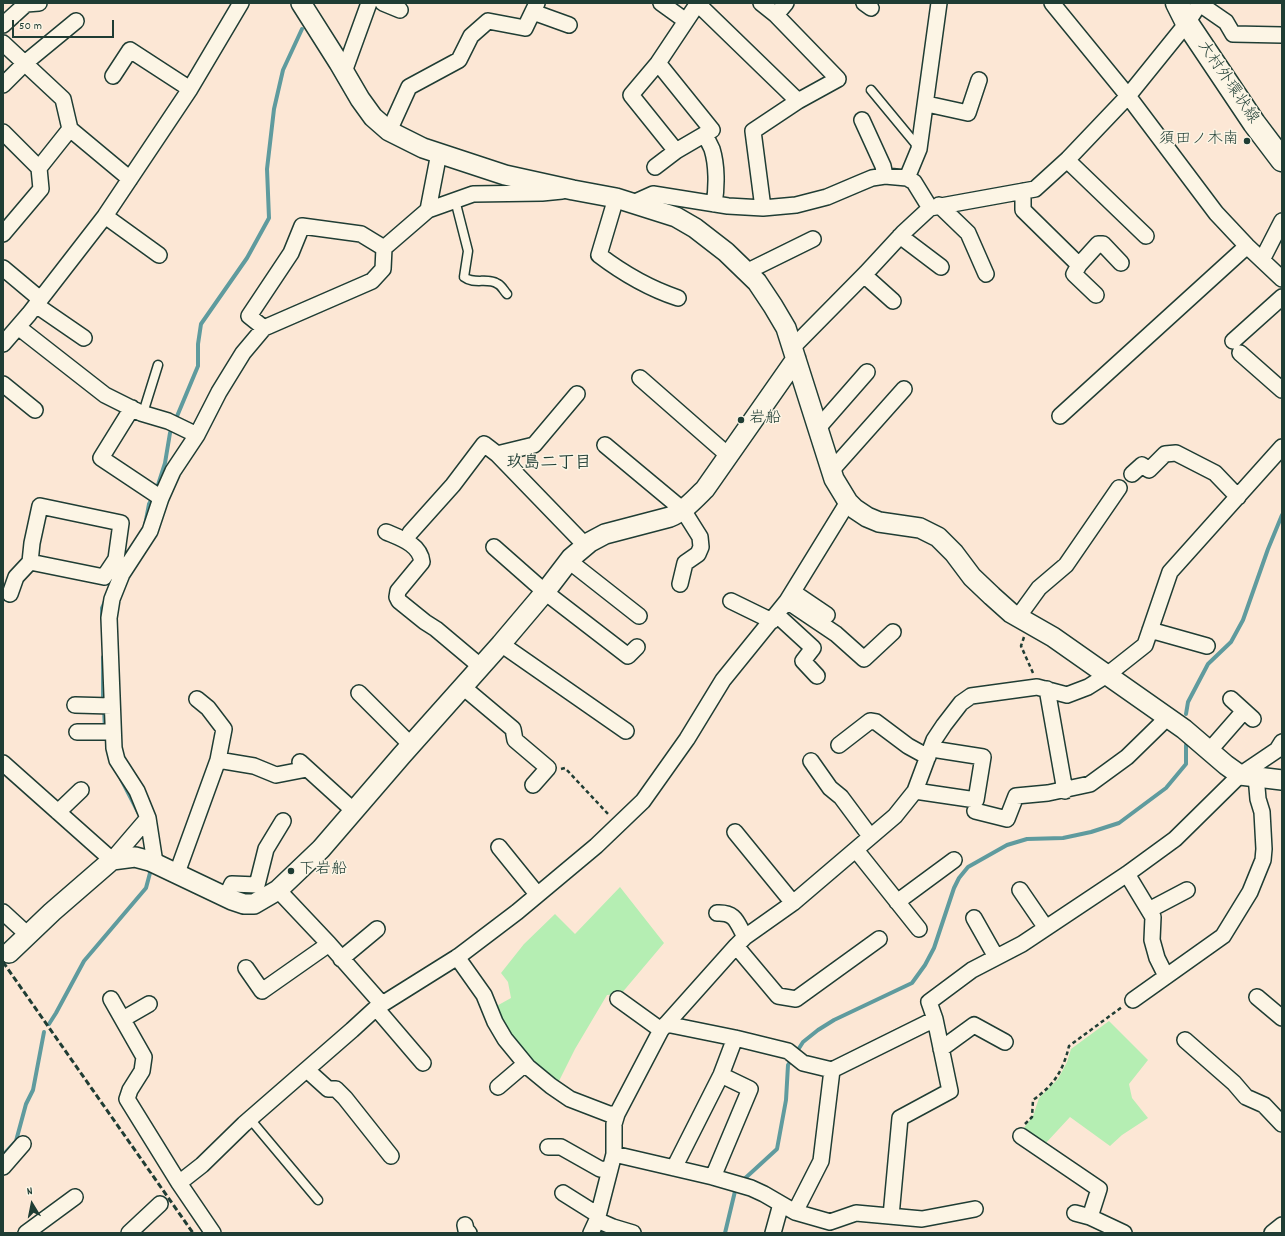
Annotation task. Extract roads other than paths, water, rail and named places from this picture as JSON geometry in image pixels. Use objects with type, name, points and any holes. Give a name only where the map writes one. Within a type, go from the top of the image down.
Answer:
[{"type":"main road","name":"大村外環状線","points":[[1176,3],[1187,23],[1254,123],[1282,160]]},
{"type":"street","points":[[3,26],[26,4],[39,3]]},
{"type":"street","points":[[3,344],[105,216],[190,89],[241,3]]},
{"type":"street","points":[[301,3],[360,99],[373,117],[389,131],[423,148],[505,175],[625,201],[676,217],[694,228],[726,252],[757,282],[774,306],[786,328],[834,479],[848,502],[855,509],[867,517],[879,522],[920,528],[938,537],[954,553],[972,576],[1011,613],[1052,637],[1168,717],[1226,765],[1248,775],[1282,780]]},
{"type":"street","points":[[344,72],[369,3]]},
{"type":"street","points":[[384,3],[400,10]]},
{"type":"street","points":[[661,3],[686,21]]},
{"type":"street","points":[[761,3],[776,15],[838,79],[798,101],[753,130],[762,208]]},
{"type":"street","points":[[776,15],[786,3]]},
{"type":"street","points":[[907,178],[919,149],[940,3]]},
{"type":"street","points":[[1052,3],[1128,96],[1216,213],[1247,246],[1282,279]]},
{"type":"street","points":[[676,151],[631,95],[658,63],[698,4],[798,101]]},
{"type":"street","points":[[3,763],[112,860],[135,857],[148,861],[177,873],[226,897],[244,904],[254,904],[278,890],[321,849],[480,666],[501,644],[569,561],[586,546],[605,534],[670,517],[683,510],[705,489],[794,353],[900,236],[934,206],[1035,189],[1067,160],[1128,96],[1187,23],[1200,4],[1226,22],[1233,34],[1282,35]]},
{"type":"street","points":[[389,131],[409,87],[459,60],[471,36],[488,21],[525,28],[535,8],[569,25]]},
{"type":"street","points":[[3,85],[25,63],[76,21]]},
{"type":"street","points":[[3,43],[63,99],[70,129],[130,179]]},
{"type":"street","points":[[113,76],[130,50],[190,89]]},
{"type":"street","points":[[655,167],[676,151],[712,130],[658,63]]},
{"type":"street","points":[[926,104],[968,113],[979,80]]},
{"type":"street","points":[[862,120],[883,166],[885,176]]},
{"type":"street","points":[[39,168],[70,129]]},
{"type":"street","points":[[3,132],[39,168],[41,189],[3,234]]},
{"type":"street","points":[[704,135],[712,149],[714,162],[716,190],[714,204]]},
{"type":"street","points":[[428,210],[439,153]]},
{"type":"street","points":[[1067,160],[1146,236]]},
{"type":"street","points":[[625,201],[653,194],[714,204],[762,208],[796,205],[827,197],[866,180],[885,176],[907,178],[914,182],[934,206],[968,233],[986,274]]},
{"type":"street","points":[[30,562],[104,578],[125,561],[150,531],[155,494],[173,471],[197,435],[219,392],[243,353],[264,328],[372,280],[383,269],[384,248],[428,210],[473,194],[542,193],[573,190]]},
{"type":"street","points":[[1023,191],[1023,210],[1079,265]]},
{"type":"street","points":[[625,201],[599,255],[616,268],[656,291],[678,298]]},
{"type":"street","points":[[105,216],[159,255]]},
{"type":"street","points":[[1262,260],[1282,222]]},
{"type":"street","points":[[264,328],[249,316],[291,253],[302,226],[361,234],[384,248]]},
{"type":"street","points":[[900,236],[940,267]]},
{"type":"street","points":[[746,272],[813,239]]},
{"type":"street","points":[[1096,295],[1074,274],[1079,265],[1098,244],[1103,244],[1121,263]]},
{"type":"street","points":[[1060,416],[1247,246]]},
{"type":"street","points":[[3,268],[38,302],[84,338]]},
{"type":"street","points":[[864,275],[893,301]]},
{"type":"street","points":[[1282,297],[1237,347],[1282,390]]},
{"type":"street","points":[[18,327],[105,395],[137,411],[172,423],[197,435]]},
{"type":"street","points":[[818,428],[867,372]]},
{"type":"street","points":[[640,378],[728,456]]},
{"type":"street","points":[[3,384],[35,410]]},
{"type":"street","points":[[832,471],[904,389]]},
{"type":"street","points":[[497,454],[534,445],[577,394]]},
{"type":"street","points":[[137,411],[101,458],[155,494]]},
{"type":"street","points":[[410,533],[453,485],[484,444],[497,454],[586,546]]},
{"type":"street","points":[[605,445],[683,510],[700,537],[701,547],[698,554],[685,563],[680,584]]},
{"type":"street","points":[[596,1223],[614,1154],[614,1124],[617,1114],[663,1027],[740,941],[793,903],[895,816],[915,791],[934,740],[961,703],[971,696],[1042,688],[1067,695],[1088,687],[1107,675],[1145,645],[1170,572],[1282,447]]},
{"type":"street","points":[[1132,474],[1142,465],[1149,470],[1165,454],[1176,453],[1215,473],[1238,497]]},
{"type":"street","points":[[1023,620],[1039,588],[1066,565],[1119,488]]},
{"type":"street","points":[[179,1183],[202,1165],[250,1119],[378,1006],[457,957],[517,912],[596,846],[643,801],[687,739],[723,680],[774,618],[790,596],[848,502]]},
{"type":"street","points":[[10,594],[16,577],[30,562],[32,543],[40,506],[121,523],[125,561],[122,574],[112,599],[109,618],[111,706],[114,748],[117,760],[137,791],[148,819],[148,861]]},
{"type":"street","points":[[386,532],[406,541],[414,547],[422,557],[422,562],[398,591],[397,596],[399,601],[436,629],[480,666]]},
{"type":"street","points":[[494,547],[545,592],[628,656],[638,647]]},
{"type":"street","points":[[569,561],[639,616]]},
{"type":"street","points":[[790,596],[827,615]]},
{"type":"street","points":[[790,596],[864,659],[893,632]]},
{"type":"street","points":[[731,601],[774,618],[813,648],[803,661],[817,676]]},
{"type":"street","points":[[1150,630],[1207,646]]},
{"type":"street","points":[[501,644],[626,731]]},
{"type":"street","points":[[463,687],[513,729],[515,740],[548,768],[533,785]]},
{"type":"street","points":[[1042,688],[1065,790]]},
{"type":"street","points":[[360,693],[411,745]]},
{"type":"street","points":[[177,873],[218,760],[224,729],[208,708],[197,699]]},
{"type":"street","points":[[1209,751],[1248,715],[1231,699]]},
{"type":"street","points":[[75,705],[111,706]]},
{"type":"street","points":[[975,812],[1007,819],[1016,796],[1048,794],[1090,784],[1127,757],[1168,717]]},
{"type":"street","points":[[839,745],[870,721],[876,722],[908,746],[930,753],[983,757],[976,800],[915,791]]},
{"type":"street","points":[[77,732],[113,732]]},
{"type":"street","points":[[891,1216],[900,1118],[950,1091],[935,1019],[929,1002],[972,970],[1022,944],[1127,874],[1175,839],[1277,750],[1282,742]]},
{"type":"street","points":[[218,760],[254,766],[276,775],[303,765],[354,811]]},
{"type":"street","points":[[811,761],[830,788],[841,797],[870,836]]},
{"type":"street","points":[[1132,1000],[1223,936],[1237,914],[1255,880],[1263,860],[1264,849],[1262,812],[1248,775]]},
{"type":"street","points":[[58,812],[81,790]]},
{"type":"street","points":[[8,953],[112,860],[148,819]]},
{"type":"street","points":[[226,897],[232,884],[257,885],[266,849],[284,821]]},
{"type":"street","points":[[735,832],[793,903]]},
{"type":"street","points":[[499,847],[537,894]]},
{"type":"street","points":[[856,850],[918,929]]},
{"type":"street","points":[[898,902],[954,860]]},
{"type":"street","points":[[1127,874],[1153,917],[1152,940],[1157,958],[1166,976]]},
{"type":"street","points":[[278,890],[329,944],[423,1063]]},
{"type":"street","points":[[1020,890],[1046,928]]},
{"type":"street","points":[[1149,910],[1187,890]]},
{"type":"street","points":[[3,912],[28,935]]},
{"type":"street","points":[[717,913],[724,913],[733,916],[740,941],[778,996],[796,998],[879,939]]},
{"type":"street","points":[[974,918],[996,957]]},
{"type":"street","points":[[341,959],[377,929]]},
{"type":"street","points":[[246,968],[262,991],[329,944]]},
{"type":"street","points":[[457,957],[484,995],[495,1022],[505,1039],[525,1064],[550,1086],[570,1098],[609,1114],[617,1114]]},
{"type":"street","points":[[1257,997],[1274,1002],[1282,1018]]},
{"type":"street","points":[[111,999],[144,1057],[142,1071],[130,1090],[127,1099],[179,1183],[213,1233]]},
{"type":"street","points":[[618,999],[663,1027],[735,1038],[788,1051],[803,1063],[832,1070],[935,1019]]},
{"type":"street","points":[[123,1020],[149,1004]]},
{"type":"street","points":[[941,1049],[974,1025],[1006,1042]]},
{"type":"street","points":[[674,1168],[721,1075],[735,1038]]},
{"type":"street","points":[[1185,1040],[1234,1083],[1246,1097],[1264,1105],[1282,1124]]},
{"type":"street","points":[[498,1088],[525,1064]]},
{"type":"street","points":[[307,1070],[328,1089],[336,1089],[345,1098],[391,1156]]},
{"type":"street","points":[[794,1212],[821,1160],[832,1070]]},
{"type":"street","points":[[713,1177],[750,1089],[721,1075]]},
{"type":"street","points":[[1023,1130],[1099,1189],[1090,1217]]},
{"type":"street","points":[[3,1166],[23,1144]]},
{"type":"street","points":[[548,1147],[560,1147],[600,1169],[610,1170]]},
{"type":"street","points":[[614,1154],[713,1177],[751,1188],[794,1212],[825,1226],[830,1222],[856,1213],[922,1219],[975,1209]]},
{"type":"street","points":[[563,1193],[596,1223],[633,1233]]},
{"type":"street","points":[[26,1233],[75,1197]]},
{"type":"street","points":[[129,1233],[160,1204]]},
{"type":"street","points":[[773,1233],[781,1204]]},
{"type":"street","points":[[1075,1213],[1090,1217],[1124,1233]]},
{"type":"street","points":[[1272,1233],[1282,1225]]},
{"type":"lane","points":[[871,90],[919,149]]},
{"type":"lane","points":[[454,200],[468,251],[464,277],[468,281],[492,282],[498,284],[507,294]]},
{"type":"lane","points":[[137,411],[158,365]]},
{"type":"lane","points":[[250,1119],[318,1200]]},
{"type":"waterway","points":[[156,491],[165,463],[170,433],[198,366],[198,344],[201,324],[247,258],[269,218],[267,169],[274,109],[283,70],[302,29]]},
{"type":"waterway","points":[[145,525],[149,504],[153,497]]},
{"type":"waterway","points":[[1186,714],[1188,702],[1208,664],[1231,642],[1243,620],[1268,549],[1282,515]]},
{"type":"waterway","points":[[102,618],[102,608],[106,599]]},
{"type":"waterway","points":[[103,657],[103,702]]},
{"type":"waterway","points":[[104,709],[105,730]]},
{"type":"waterway","points":[[796,1053],[803,1042],[834,1020],[912,983],[925,965],[934,948],[954,888],[959,878],[968,867],[1007,845],[1027,839],[1063,838],[1091,832],[1119,823],[1166,788],[1186,764],[1186,745]]},
{"type":"waterway","points":[[121,779],[138,812]]},
{"type":"waterway","points":[[49,1024],[84,961],[146,888],[150,873],[149,866]]},
{"type":"waterway","points":[[3,1155],[16,1141],[26,1104],[33,1090],[44,1032]]},
{"type":"waterway","points":[[741,1182],[777,1149],[786,1100],[788,1065],[792,1059]]},
{"type":"waterway","points":[[725,1233],[736,1187]]},
{"type":"railway","points":[[3,962],[193,1233]]},
{"type":"place","name":"須田ノ木南","points":[[1247,141]]},
{"type":"place","name":"岩船","points":[[741,420]]},
{"type":"place","name":"下岩船","points":[[291,871]]},
{"type":"district","name":"玖島二丁目","points":[[549,465]]}]
